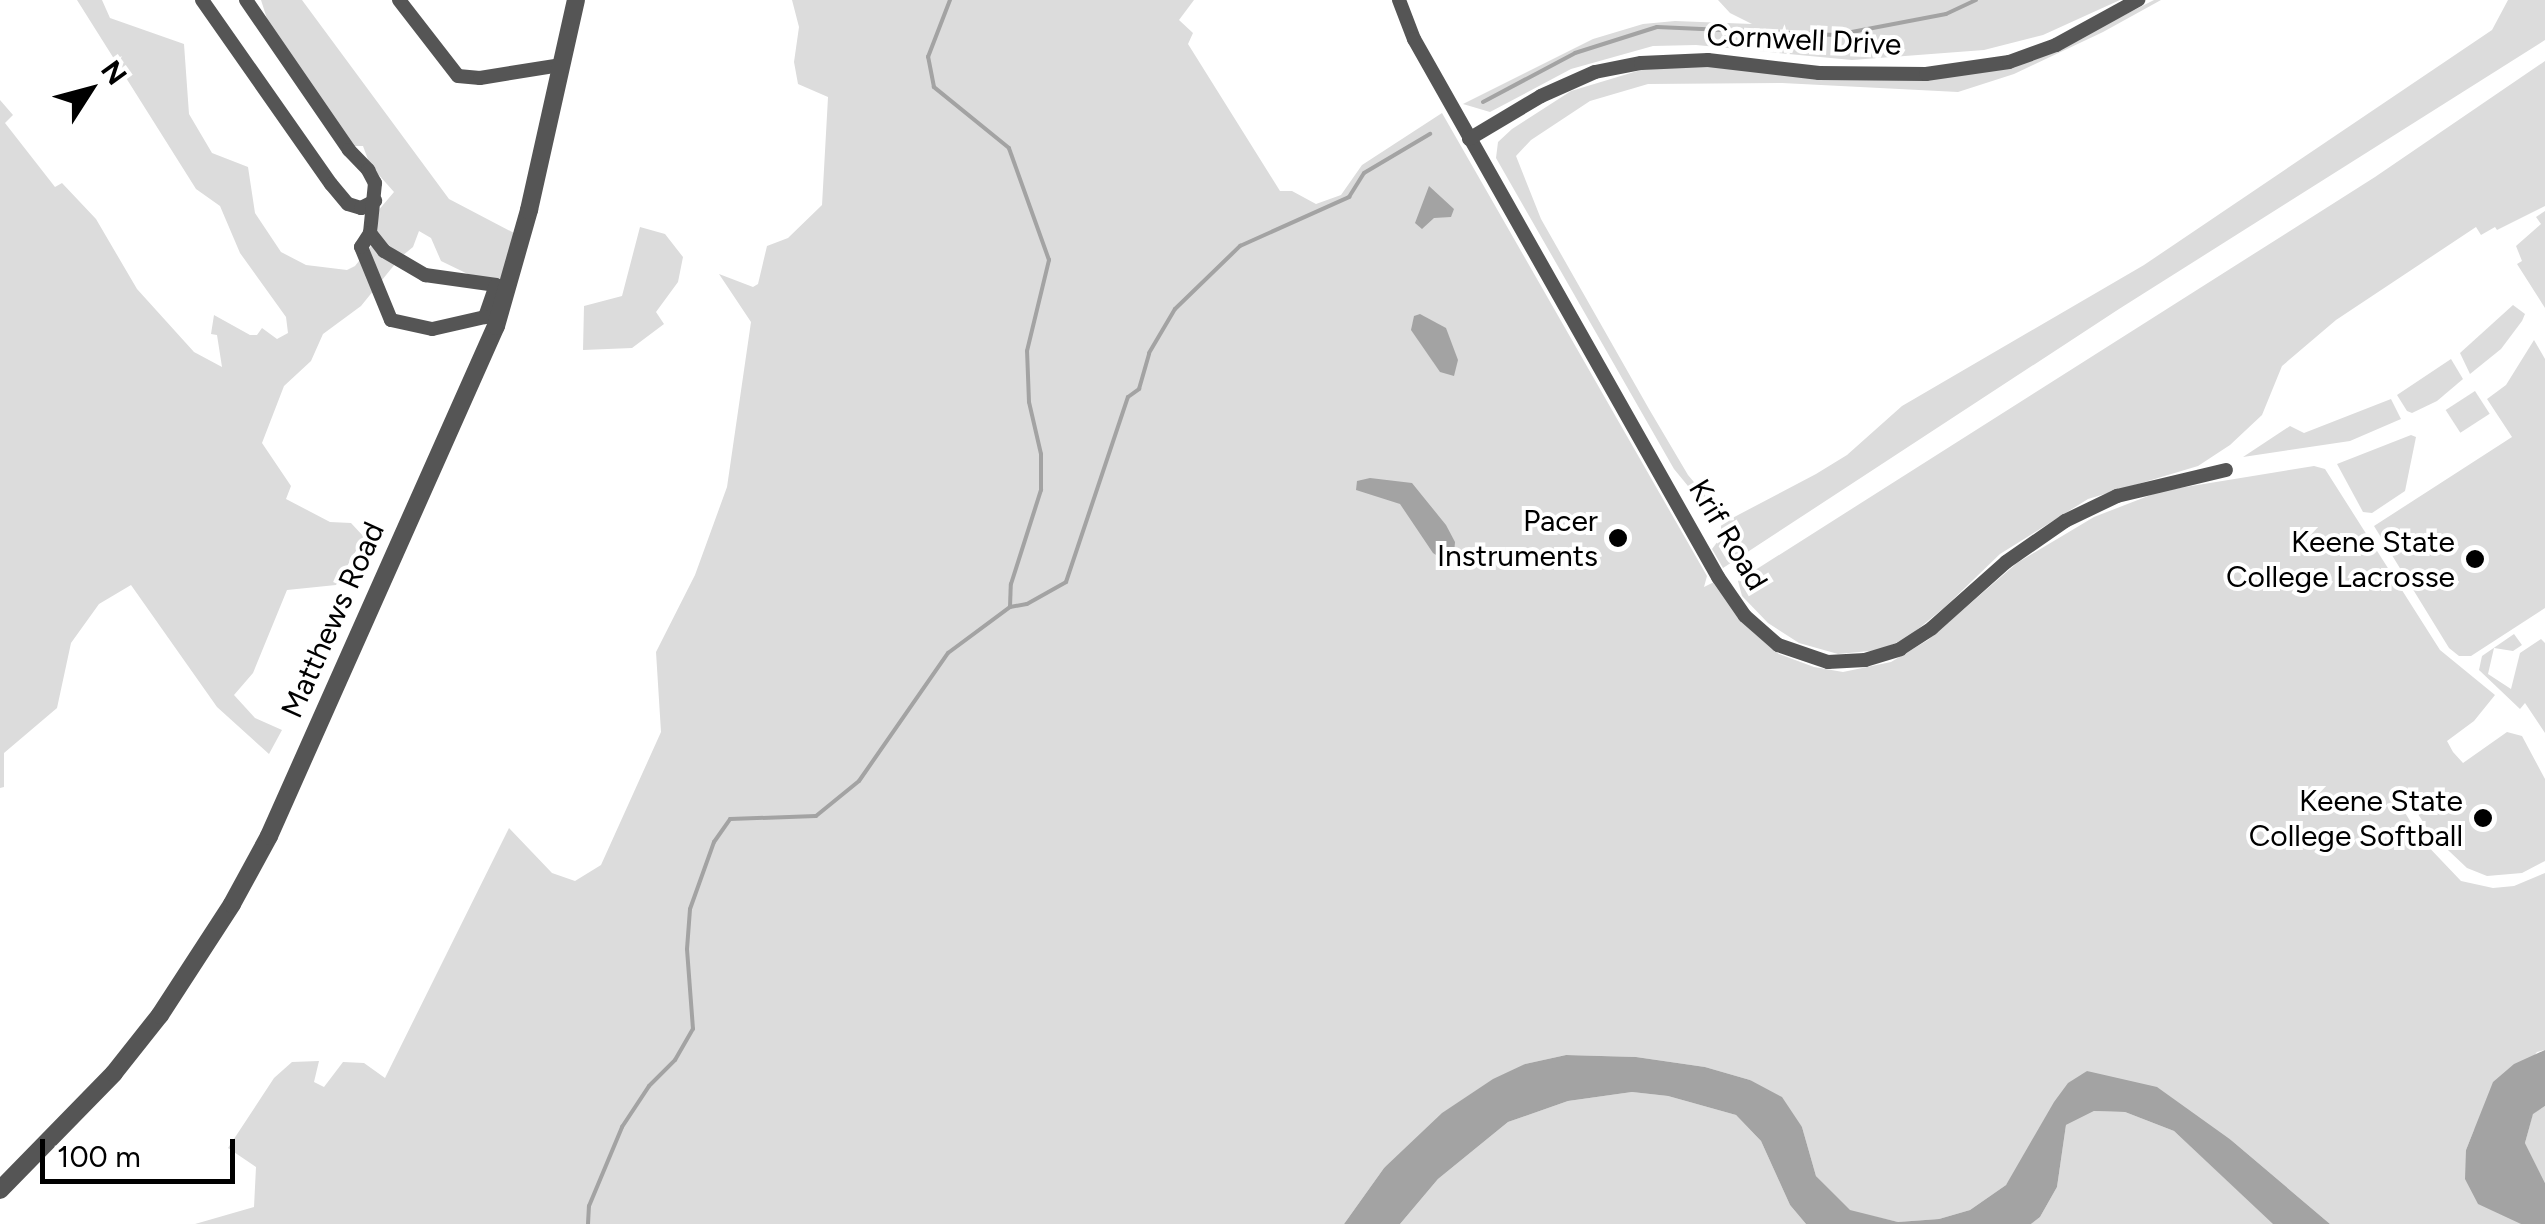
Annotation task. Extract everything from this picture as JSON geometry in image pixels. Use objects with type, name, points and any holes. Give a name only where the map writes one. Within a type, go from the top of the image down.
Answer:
[{"type":"street","points":[[202,0],[279,116],[348,204],[361,208],[375,201]]},
{"type":"street","points":[[246,0],[375,183],[370,233],[362,247],[391,320],[432,329],[485,317],[496,286],[425,275],[384,251],[370,233]]},
{"type":"street","points":[[400,0],[458,76],[480,78],[560,66]]},
{"type":"street","name":"Matthews Road","points":[[0,1190],[114,1073],[160,1015],[232,904],[269,836],[496,326],[529,210],[576,0]]},
{"type":"street","name":"Krif Road","points":[[1399,0],[1414,39],[1718,577],[1760,632],[1794,653],[1845,662],[1900,649],[1941,621],[2006,562],[2065,522],[2116,496],[2226,470]]},
{"type":"street","name":"Cornwell Drive","points":[[1470,139],[1541,96],[1595,72],[1641,63],[1708,60],[1819,74],[1926,74],[2008,62],[2056,45],[2138,0]]},
{"type":"shaded area","points":[[77,0],[102,0],[110,18],[184,44],[189,114],[212,153],[248,167],[255,213],[281,252],[306,265],[347,270],[371,246],[395,264],[361,306],[323,334],[311,361],[284,386],[262,443],[291,486],[286,499],[330,522],[351,523],[364,537],[336,585],[287,590],[253,673],[234,695],[255,718],[282,730],[269,754],[217,707],[131,585],[99,604],[71,643],[57,708],[4,753],[4,787],[0,788],[0,100],[13,115],[5,123],[55,187],[62,183],[96,219],[137,289],[194,352],[222,367],[217,335],[211,334],[214,315],[250,335],[257,335],[262,328],[277,339],[288,333],[286,317],[240,253],[220,206],[196,189]]},
{"type":"shaded area","points":[[261,0],[302,0],[449,199],[514,233],[503,279],[472,276],[441,261],[431,238],[419,231],[413,247],[402,256],[387,246],[378,235],[377,212],[394,192],[370,165],[363,146],[352,146],[268,22]]},
{"type":"shaded area","points":[[792,0],[1194,0],[1179,20],[1193,33],[1188,44],[1280,191],[1292,191],[1316,204],[1341,195],[1362,165],[1442,113],[1707,576],[1704,587],[1716,581],[1754,633],[1779,654],[1814,667],[1843,672],[1891,662],[1928,640],[2017,563],[2094,517],[2161,491],[2314,466],[2325,469],[2440,650],[2495,695],[2474,721],[2447,741],[2453,752],[2463,763],[2507,732],[2522,736],[2545,779],[2545,861],[2522,873],[2487,876],[2467,868],[2431,834],[2410,802],[2401,806],[2421,839],[2461,881],[2493,888],[2514,886],[2545,873],[2545,1050],[2537,1052],[2474,1130],[2466,1150],[2521,1224],[2330,1224],[2231,1140],[2087,1071],[2006,1185],[1970,1210],[1939,1219],[1898,1222],[1850,1211],[1816,1176],[1802,1127],[1750,1080],[1705,1067],[1636,1057],[1566,1055],[1525,1064],[1384,1168],[1344,1224],[195,1224],[254,1207],[256,1167],[228,1148],[274,1078],[292,1062],[319,1061],[314,1082],[324,1087],[343,1062],[364,1063],[385,1078],[509,828],[552,873],[575,881],[601,865],[661,732],[656,652],[695,575],[727,487],[751,322],[719,274],[753,287],[758,284],[767,246],[788,238],[822,205],[828,97],[798,84],[794,62],[799,27]]},
{"type":"shaded area","points":[[1718,0],[2120,0],[2043,35],[1984,50],[1852,60],[1696,45],[1653,46],[1571,69],[1490,112],[1463,104],[1593,39],[1643,24],[1752,24],[1730,13]]},
{"type":"shaded area","points":[[2161,0],[2014,74],[1958,92],[1782,83],[1648,84],[1590,101],[1531,140],[1516,156],[1541,219],[1688,475],[1714,506],[1697,497],[1674,469],[1496,158],[1498,142],[1512,129],[1571,91],[1644,69],[1707,66],[1920,77],[2073,41]]},
{"type":"shaded area","points":[[2508,0],[2545,0],[2545,40],[2119,309],[1723,568],[1712,549],[1721,537],[1721,524],[1816,474],[1847,455],[1902,406],[2144,265],[2492,30]]},
{"type":"shaded area","points":[[2545,61],[2545,206],[2481,235],[2476,227],[2336,320],[2282,366],[2262,415],[2230,445],[2198,466],[2088,499],[2000,554],[1907,638],[1880,650],[1838,654],[1799,643],[1768,623],[1742,596],[1738,581],[2375,177]]},
{"type":"shaded area","points":[[1429,186],[1454,209],[1451,217],[1434,218],[1422,229],[1415,223]]},
{"type":"shaded area","points":[[2545,211],[2545,308],[2517,264],[2522,261],[2516,246],[2541,224],[2536,217]]},
{"type":"shaded area","points":[[640,227],[665,234],[683,257],[678,282],[656,312],[664,324],[632,348],[583,350],[584,306],[622,296]]},
{"type":"shaded area","points":[[2513,305],[2525,314],[2522,321],[2501,349],[2470,374],[2460,353]]},
{"type":"shaded area","points":[[1420,314],[1446,328],[1458,360],[1454,376],[1440,372],[1411,330],[1414,316]]},
{"type":"shaded area","name":"Keene State College Lacrosse","points":[[2534,340],[2545,359],[2545,608],[2471,656],[2459,656],[2449,648],[2374,526],[2512,437],[2487,399],[2506,385]]},
{"type":"shaded area","points":[[2451,359],[2463,379],[2437,401],[2412,413],[2407,411],[2397,395]]},
{"type":"shaded area","points":[[2475,391],[2490,414],[2460,433],[2446,410]]},
{"type":"shaded area","points":[[2391,399],[2401,419],[2350,441],[2243,457],[2290,426],[2304,433]]},
{"type":"shaded area","points":[[2411,435],[2416,437],[2405,491],[2372,513],[2363,512],[2337,464]]},
{"type":"shaded area","points":[[1370,478],[1412,483],[1446,525],[1455,542],[1454,555],[1445,561],[1433,553],[1400,504],[1356,490],[1357,481]]},
{"type":"shaded area","points":[[2514,634],[2522,645],[2513,651],[2494,648],[2488,674],[2511,689],[2520,653],[2541,639],[2545,643],[2545,733],[2525,703],[2520,709],[2479,670],[2482,656]]},
{"type":"shaded area","points":[[2545,1050],[2545,1106],[2533,1114],[2525,1143],[2545,1183],[2545,1224],[2521,1224],[2478,1204],[2465,1179],[2466,1150],[2493,1082],[2514,1064]]},
{"type":"shaded area","points":[[1566,1055],[1636,1057],[1705,1067],[1750,1080],[1782,1097],[1802,1127],[1816,1176],[1850,1210],[1898,1222],[1939,1219],[1970,1210],[2006,1185],[2054,1102],[2068,1083],[2087,1071],[2157,1087],[2231,1140],[2330,1224],[2273,1224],[2174,1131],[2125,1112],[2094,1111],[2066,1125],[2057,1187],[2040,1217],[2031,1224],[1806,1224],[1790,1205],[1761,1141],[1736,1115],[1668,1096],[1632,1092],[1568,1101],[1508,1122],[1438,1179],[1400,1224],[1344,1224],[1384,1168],[1442,1113],[1493,1079],[1525,1064]]},
{"type":"shaded area","points":[[1632,1092],[1668,1096],[1736,1115],[1761,1141],[1790,1205],[1806,1224],[1400,1224],[1438,1179],[1508,1122],[1568,1101]]},
{"type":"shaded area","points":[[2545,1106],[2545,1183],[2525,1143],[2533,1113]]},
{"type":"shaded area","points":[[2094,1111],[2125,1112],[2174,1131],[2274,1224],[2031,1224],[2040,1217],[2057,1187],[2066,1125]]},
{"type":"waterway","points":[[588,1224],[589,1206],[622,1127],[649,1086],[675,1060],[693,1029],[687,949],[690,909],[714,842],[730,819],[816,816],[859,781],[948,653],[1010,607],[1011,584],[1041,490],[1041,454],[1029,402],[1027,351],[1049,260],[1009,148],[934,87],[928,57],[950,0]]},
{"type":"waterway","points":[[1483,102],[1575,53],[1657,27],[1836,35],[1946,14],[1976,0]]},
{"type":"waterway","points":[[1010,607],[1027,604],[1066,582],[1128,397],[1139,389],[1149,353],[1175,309],[1240,246],[1349,197],[1364,173],[1430,134]]},
{"type":"place","name":"Pacer Instruments","points":[[1618,538]]},
{"type":"place","name":"Keene State College Lacrosse","points":[[2475,559]]},
{"type":"place","name":"Keene State College Softball","points":[[2483,818]]}]
